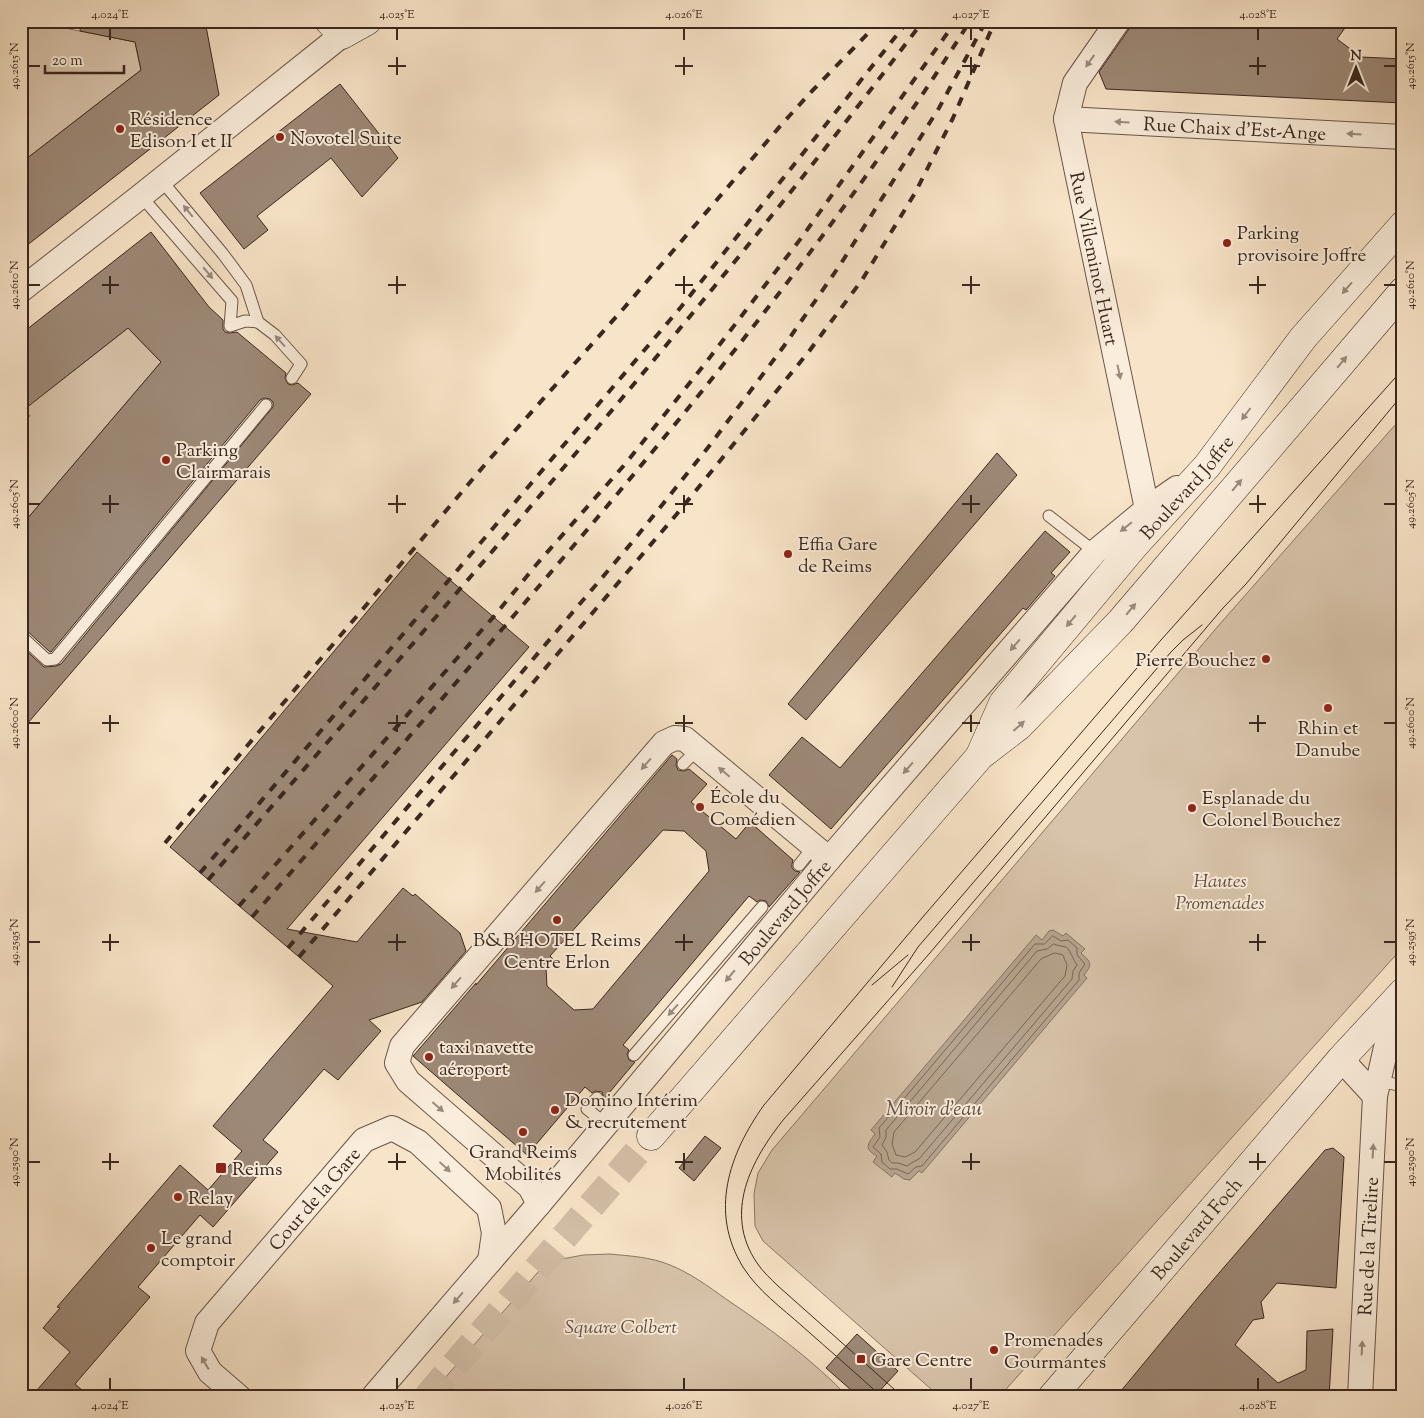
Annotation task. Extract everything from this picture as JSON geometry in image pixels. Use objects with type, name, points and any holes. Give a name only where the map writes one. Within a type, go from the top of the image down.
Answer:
[{"type":"main road","points":[[336,28],[366,21]]},
{"type":"main road","name":"Boulevard Joffre","points":[[980,756],[1003,703],[1134,546],[1207,466],[1303,338],[1403,225]]},
{"type":"main road","name":"Boulevard Joffre","points":[[651,1136],[980,756],[1019,726],[1120,622],[1403,290]]},
{"type":"main road","name":"Boulevard Foch","points":[[1052,1397],[1342,1059],[1400,996]]},
{"type":"street","name":"Rue Villeminot Huart","points":[[1118,21],[1075,83],[1066,118],[1147,509]]},
{"type":"street","points":[[21,290],[162,180],[336,28]]},
{"type":"street","name":"Rue Chaix d'Est-Ange","points":[[1066,118],[1403,136]]},
{"type":"street","points":[[822,853],[1095,552],[1147,509],[1207,466]]},
{"type":"street","name":"Boulevard Joffre","points":[[490,1261],[539,1204],[606,1124],[822,853],[690,757],[685,739],[675,738],[664,744],[402,1046],[397,1062],[408,1081],[530,1186],[539,1204]]},
{"type":"street","name":"Rue de la Tirelire","points":[[1360,1397],[1377,1088],[1400,996]]},
{"type":"street","points":[[1342,1059],[1377,1088]]},
{"type":"street","name":"Cour de la Gare","points":[[239,1397],[210,1372],[198,1351],[207,1323],[364,1140],[392,1128],[418,1142],[489,1208],[494,1233],[490,1261]]},
{"type":"street","points":[[373,1397],[490,1261]]},
{"type":"lane","points":[[162,180],[246,285],[258,322]]},
{"type":"lane","points":[[141,196],[232,301],[230,326],[245,321],[258,322],[275,335],[301,364],[292,378]]},
{"type":"lane","points":[[21,636],[47,660],[55,659],[266,405]]},
{"type":"lane","points":[[1049,516],[1095,552]]},
{"type":"lane","points":[[798,865],[822,853]]},
{"type":"lane","points":[[634,1055],[762,907]]},
{"type":"lane","points":[[1377,1088],[1403,1086]]},
{"type":"lane","points":[[597,1098],[587,1108],[606,1124]]},
{"type":"green space","points":[[34,22],[135,42],[141,70],[21,163],[21,27]]},
{"type":"green space","points":[[128,328],[161,362],[21,526],[21,423],[30,416],[21,404],[21,363],[45,393]]},
{"type":"green space","name":"Hautes Promenades","points":[[1403,416],[1403,947],[999,1397],[940,1397],[763,1241],[755,1226],[754,1194],[758,1173],[772,1150],[1219,625]]},
{"type":"green space","name":"Square Colbert","points":[[610,1254],[655,1260],[692,1276],[790,1345],[848,1397],[428,1397],[539,1271],[557,1260],[583,1255]]},
{"type":"water","name":"Miroir d'eau","points":[[1053,930],[1063,936],[1066,933],[1085,949],[1081,953],[1090,963],[1084,975],[1087,978],[922,1173],[919,1171],[910,1180],[904,1179],[895,1173],[892,1177],[873,1162],[877,1156],[870,1151],[868,1146],[875,1134],[871,1130],[1036,935],[1042,940],[1049,931]]},
{"type":"building","name":"Résidence Edison I et II","points":[[81,21],[205,21],[219,95],[21,250],[21,163],[141,70],[135,42],[80,31]]},
{"type":"building","points":[[1132,21],[1350,21],[1337,39],[1361,57],[1403,59],[1403,103],[1106,89],[1099,72],[1129,29]]},
{"type":"building","points":[[340,84],[398,158],[362,197],[331,158],[257,216],[268,230],[244,249],[200,193]]},
{"type":"building","name":"Parking Clairmarais","points":[[151,232],[209,307],[223,320],[225,332],[237,332],[286,373],[285,378],[288,384],[298,383],[311,394],[21,731],[21,646],[44,667],[61,664],[273,407],[273,402],[270,399],[264,398],[260,400],[51,652],[26,630],[21,629],[21,526],[161,362],[128,328],[21,412],[21,334]]},
{"type":"building","points":[[997,453],[1017,475],[806,720],[788,704]]},
{"type":"building","points":[[1045,531],[1070,552],[1051,573],[1055,576],[1026,610],[1023,608],[831,829],[769,775],[802,737],[840,768]]},
{"type":"building","points":[[417,552],[529,647],[287,929],[357,942],[403,888],[413,896],[415,894],[460,933],[466,951],[422,1002],[369,1020],[381,1031],[338,1080],[324,1069],[263,1140],[278,1152],[213,1227],[200,1215],[138,1287],[150,1297],[75,1384],[90,1397],[31,1397],[70,1352],[43,1328],[60,1308],[57,1307],[180,1165],[208,1190],[242,1151],[213,1126],[333,986],[170,847]]},
{"type":"building","points":[[672,755],[677,759],[676,765],[678,770],[684,771],[689,769],[707,784],[691,802],[736,839],[750,822],[793,860],[792,868],[800,872],[769,907],[766,901],[760,900],[757,902],[749,896],[623,1045],[629,1050],[627,1054],[629,1060],[635,1062],[604,1099],[602,1092],[595,1091],[592,1093],[585,1087],[527,1155],[413,1056],[476,983],[476,985]],"holes":[[[663,830],[684,831],[706,851],[709,871],[593,1009],[574,1010],[547,986],[546,968],[553,959],[550,956]]]},
{"type":"building","points":[[705,1136],[721,1148],[694,1181],[679,1168]]},
{"type":"building","points":[[1333,1148],[1344,1157],[1336,1288],[1277,1283],[1261,1302],[1264,1318],[1253,1320],[1235,1345],[1278,1383],[1306,1370],[1307,1331],[1333,1329],[1329,1397],[1116,1397],[1201,1294],[1325,1150]]},
{"type":"building","points":[[857,1334],[898,1371],[874,1397],[859,1397],[826,1368]]},
{"type":"tunnel","points":[[427,1397],[651,1136]]},
{"type":"tram line","points":[[882,1397],[771,1299],[743,1267],[733,1246],[727,1225],[725,1204],[733,1163],[741,1143],[764,1105],[922,918],[1161,640],[1403,369]]},
{"type":"tram line","points":[[903,1397],[778,1286],[757,1263],[747,1244],[742,1225],[742,1206],[745,1188],[752,1169],[761,1152],[784,1119],[929,954],[1223,608],[1246,584],[1403,394]]},
{"type":"tram line","points":[[892,987],[918,947],[1171,652],[1202,625]]},
{"type":"tram line","points":[[872,985],[908,955]]},
{"type":"railway","points":[[165,843],[488,461],[624,308],[782,124],[880,21]]},
{"type":"railway","points":[[200,873],[681,307],[908,21]]},
{"type":"railway","points":[[208,880],[482,563],[663,349],[838,132],[923,21]]},
{"type":"railway","points":[[239,906],[626,463],[802,237],[956,21]]},
{"type":"railway","points":[[252,917],[581,537],[735,350],[880,156],[970,21]]},
{"type":"railway","points":[[288,948],[634,540],[710,445],[784,346],[840,265],[939,108],[986,21]]},
{"type":"railway","points":[[299,957],[676,515],[810,350],[862,280],[915,193],[953,118],[995,21]]},
{"type":"place","name":"Résidence Edison I et II","points":[[120,129]]},
{"type":"place","name":"Novotel Suite","points":[[280,137]]},
{"type":"place","name":"Parking provisoire Joffre","points":[[1227,243]]},
{"type":"place","name":"Parking Clairmarais","points":[[166,460]]},
{"type":"place","name":"Effia Gare de Reims","points":[[788,554]]},
{"type":"place","name":"Pierre Bouchez","points":[[1266,659]]},
{"type":"place","name":"Rhin et Danube","points":[[1328,708]]},
{"type":"place","name":"École du Comédien","points":[[700,807]]},
{"type":"place","name":"Esplanade du Colonel Bouchez","points":[[1192,808]]},
{"type":"place","name":"B&B HOTEL Reims Centre Erlon","points":[[557,920]]},
{"type":"place","name":"taxi navette aéroport","points":[[429,1057]]},
{"type":"place","name":"Domino Intérim & recrutement","points":[[555,1110]]},
{"type":"place","name":"Grand Reims Mobilités","points":[[523,1132]]},
{"type":"place","name":"Reims","points":[[221,1168]]},
{"type":"place","name":"Relay","points":[[178,1197]]},
{"type":"place","name":"Le grand comptoir","points":[[151,1248]]},
{"type":"place","name":"Promenades Gourmantes","points":[[994,1350]]},
{"type":"place","name":"Gare Centre","points":[[861,1359]]}]
